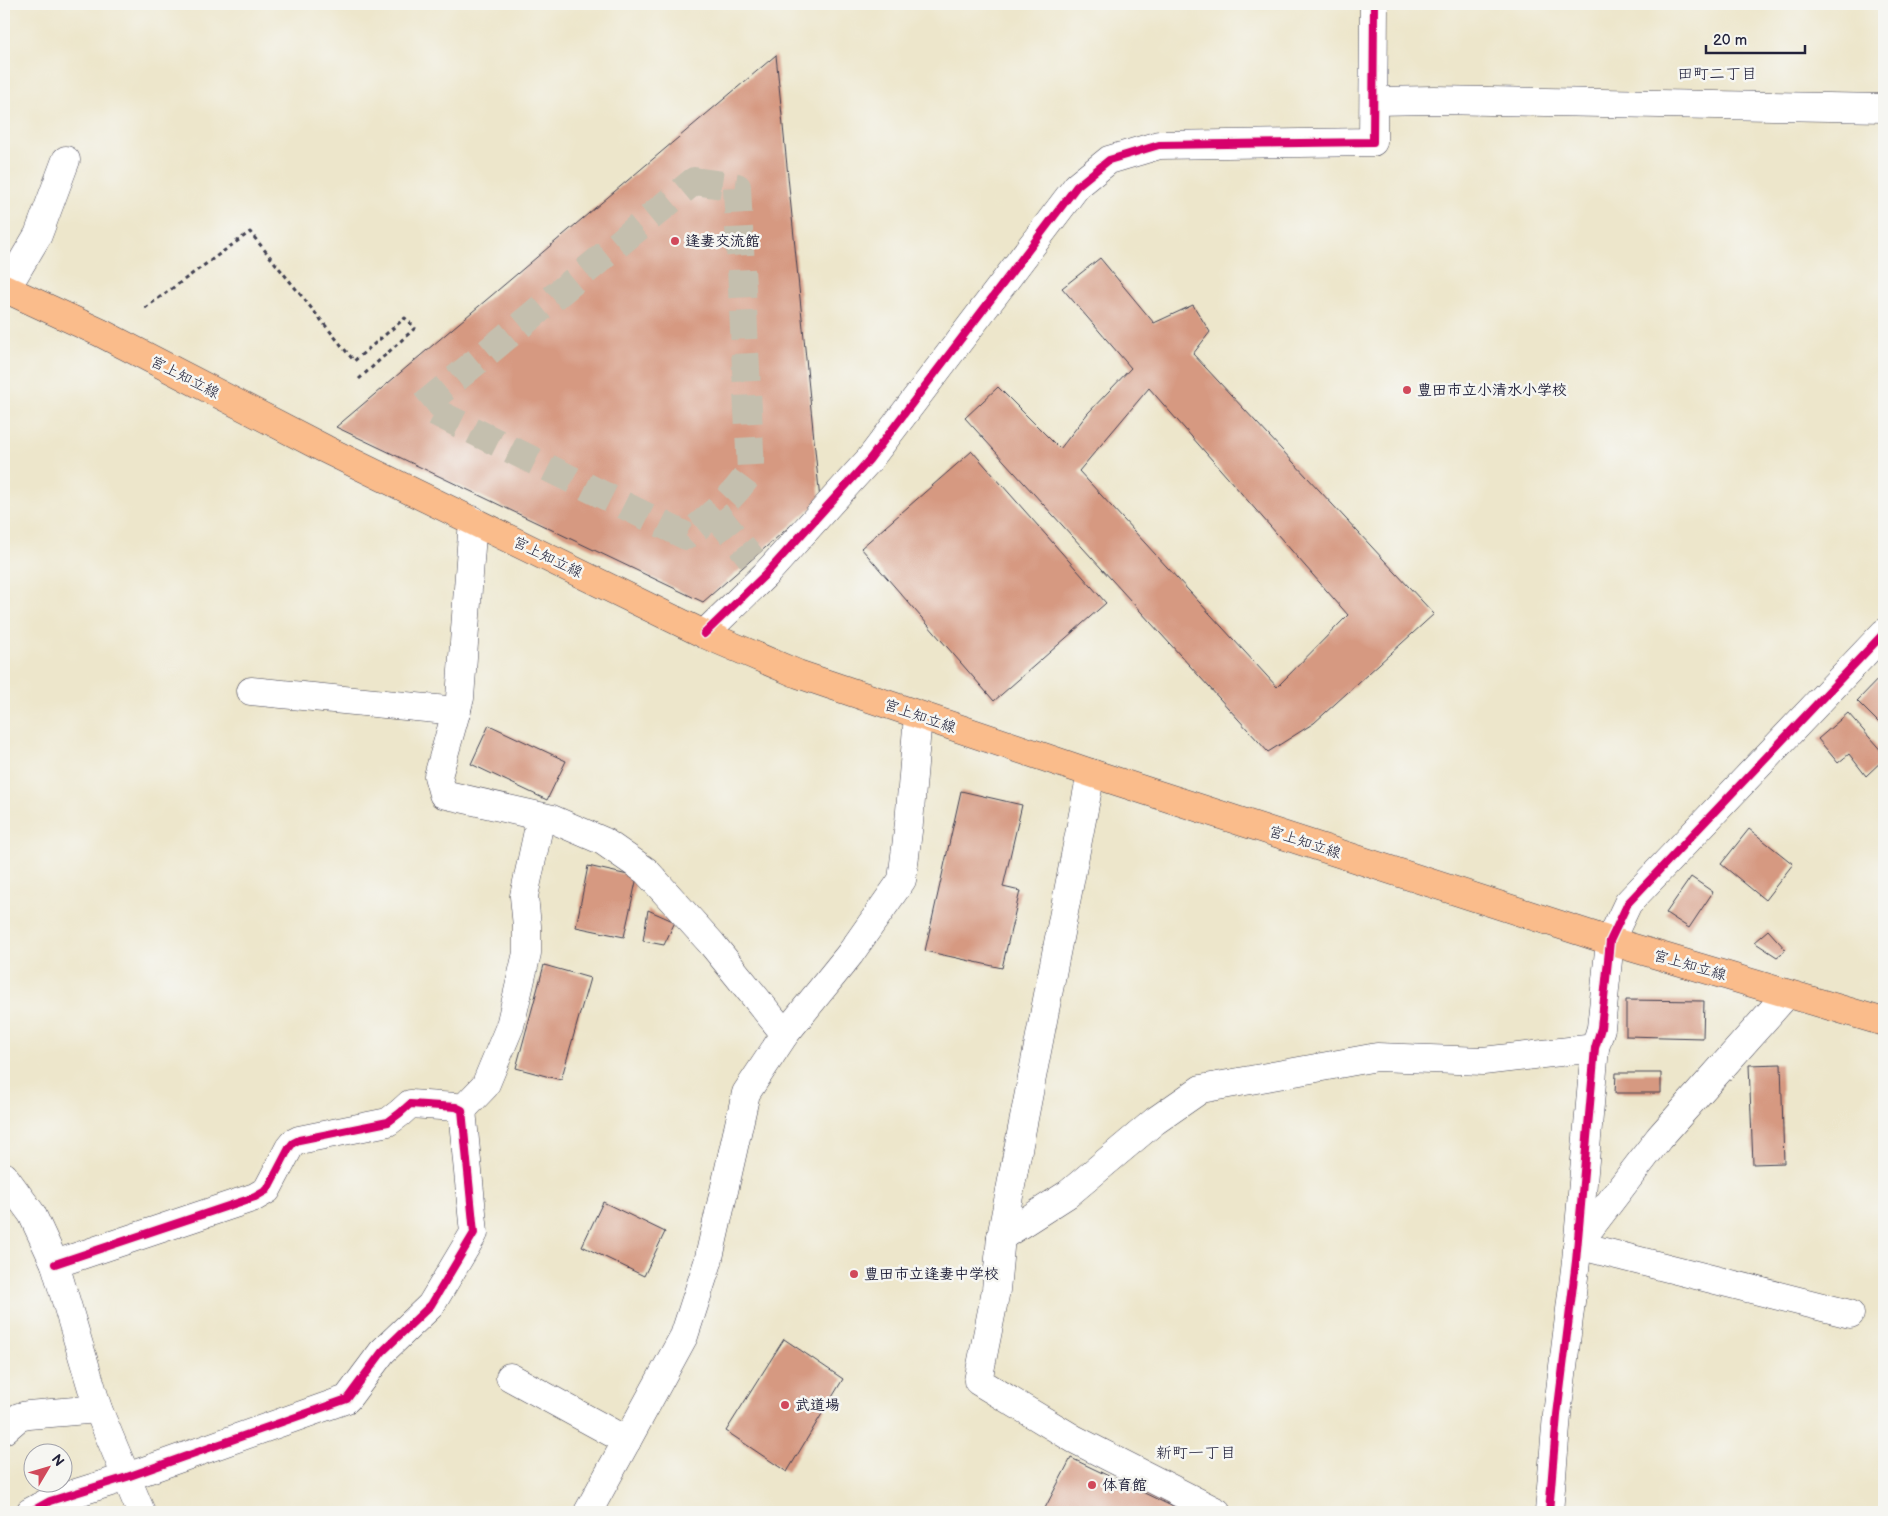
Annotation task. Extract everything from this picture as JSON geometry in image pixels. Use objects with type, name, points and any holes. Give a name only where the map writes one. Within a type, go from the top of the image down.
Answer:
[{"type":"main road","name":"宮上知立線","points":[[5,288],[101,333],[325,448],[704,634],[798,674],[1091,773],[1610,941],[1884,1022]]},
{"type":"street","points":[[704,634],[759,567],[869,460],[1077,186],[1109,160],[1159,145],[1373,142],[1374,4]]},
{"type":"street","points":[[1374,101],[1434,100],[1884,108]]},
{"type":"street","points":[[5,288],[38,235],[66,160]]},
{"type":"street","points":[[473,520],[460,698],[438,776],[443,794],[552,819],[603,840],[646,871],[712,944],[785,1034]]},
{"type":"street","points":[[1550,1512],[1595,1048],[1601,1028],[1610,941],[1628,902],[1884,634]]},
{"type":"street","points":[[251,691],[457,711]]},
{"type":"street","points":[[588,1512],[684,1336],[708,1262],[746,1093],[785,1034],[850,954],[902,880],[918,716]]},
{"type":"street","points":[[1091,773],[1001,1237],[996,1290],[978,1381],[1074,1439],[1217,1512]]},
{"type":"street","points":[[30,1512],[50,1501],[127,1477],[348,1399],[382,1352],[431,1305],[474,1233],[462,1110],[485,1086],[510,1026],[527,953],[524,896],[541,817]]},
{"type":"street","points":[[1577,1245],[1659,1138],[1787,994]]},
{"type":"street","points":[[1001,1237],[1068,1194],[1155,1121],[1201,1089],[1377,1057],[1483,1061],[1595,1048]]},
{"type":"street","points":[[55,1264],[255,1197],[267,1190],[290,1148],[299,1140],[388,1122],[410,1104],[456,1107],[462,1110]]},
{"type":"street","points":[[4,1176],[32,1214],[55,1264],[98,1409],[140,1512]]},
{"type":"street","points":[[1577,1245],[1850,1314]]},
{"type":"street","points":[[510,1377],[627,1442]]},
{"type":"street","points":[[4,1430],[19,1417],[98,1409]]},
{"type":"path","points":[[145,308],[250,232],[354,361],[405,318],[415,328],[359,379]]},
{"type":"building","name":"逢妻交流館","points":[[776,55],[820,500],[703,602],[336,427]]},
{"type":"building","points":[[1100,258],[1154,323],[1193,305],[1210,332],[1193,354],[1434,614],[1314,723],[1268,752],[965,418],[998,387],[1060,449],[1088,413],[1131,368],[1062,288]],"holes":[[[1149,388],[1348,615],[1277,687],[1079,471]]]},
{"type":"building","points":[[972,451],[1106,603],[994,701],[861,548]]},
{"type":"building","points":[[1884,673],[1884,728],[1857,701]]},
{"type":"building","points":[[1848,713],[1884,754],[1884,759],[1866,776],[1849,754],[1838,763],[1818,739]]},
{"type":"building","points":[[489,725],[566,761],[547,800],[471,764]]},
{"type":"building","points":[[961,791],[1022,805],[1003,887],[1020,891],[1002,968],[925,951]]},
{"type":"building","points":[[1749,829],[1793,864],[1765,900],[1721,864]]},
{"type":"building","points":[[588,866],[637,877],[624,937],[576,927]]},
{"type":"building","points":[[1691,877],[1713,892],[1689,928],[1666,913]]},
{"type":"building","points":[[648,910],[675,922],[664,945],[643,941]]},
{"type":"building","points":[[1768,930],[1786,950],[1777,957],[1754,942]]},
{"type":"building","points":[[544,965],[590,978],[561,1080],[516,1068]]},
{"type":"building","points":[[1626,1000],[1704,1001],[1703,1038],[1626,1036]]},
{"type":"building","points":[[1781,1064],[1784,1163],[1753,1164],[1749,1065]]},
{"type":"building","points":[[1616,1073],[1661,1073],[1661,1093],[1615,1093]]},
{"type":"building","points":[[603,1202],[665,1232],[644,1276],[582,1246]]},
{"type":"building","name":"武道場","points":[[784,1339],[843,1379],[787,1472],[726,1431]]},
{"type":"building","name":"体育館","points":[[1071,1458],[1184,1512],[1043,1512]]},
{"type":"tunnel","points":[[694,181],[737,187],[751,471],[721,506],[686,536],[423,406],[694,181]]},
{"type":"tunnel","points":[[715,513],[752,559]]},
{"type":"cycle path","points":[[704,634],[765,575],[869,460],[1077,186],[1109,160],[1159,145],[1373,142],[1374,4]]},
{"type":"cycle path","points":[[1549,1512],[1557,1415],[1576,1261],[1595,1048],[1601,1028],[1610,941],[1628,903],[1884,633]]},
{"type":"cycle path","points":[[30,1512],[50,1501],[127,1477],[347,1399],[382,1352],[431,1305],[474,1233],[462,1110],[456,1107],[410,1104],[388,1122],[299,1140],[289,1148],[267,1190],[255,1197],[55,1264]]},
{"type":"place","name":"逢妻交流館","points":[[675,241]]},
{"type":"place","name":"豊田市立小清水小学校","points":[[1407,390]]},
{"type":"place","name":"豊田市立逢妻中学校","points":[[854,1274]]},
{"type":"place","name":"武道場","points":[[785,1405]]},
{"type":"place","name":"体育館","points":[[1092,1485]]},
{"type":"district","name":"田町二丁目","points":[[1717,73]]},
{"type":"district","name":"新町一丁目","points":[[1196,1452]]}]
